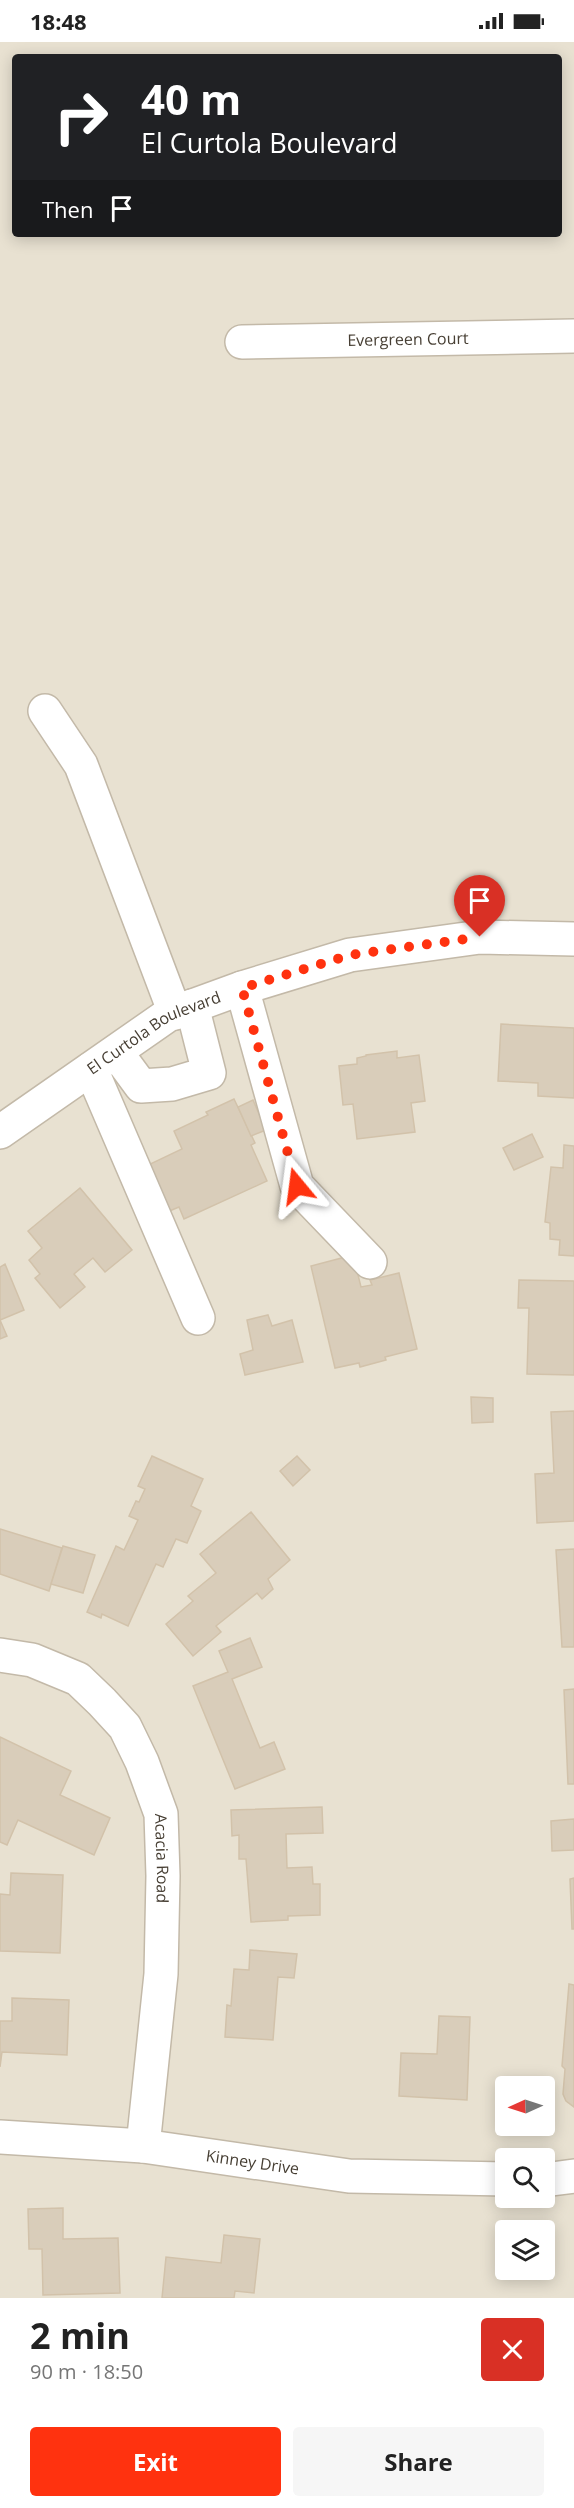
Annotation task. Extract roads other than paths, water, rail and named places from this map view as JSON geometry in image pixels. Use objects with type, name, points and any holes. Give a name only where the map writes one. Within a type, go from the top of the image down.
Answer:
[{"type":"street","name":"Evergreen Court","points":[[242,342],[574,336]]},
{"type":"street","points":[[45,711],[81,765],[208,1073],[172,1084],[141,1086],[103,1060]]},
{"type":"street","name":"El Curtola Boulevard","points":[[0,1132],[168,1015],[242,988],[350,955],[480,937],[574,939]]},
{"type":"street","points":[[242,988],[297,1186],[370,1262]]},
{"type":"street","points":[[103,1060],[198,1318]]},
{"type":"street","name":"Acacia Road","points":[[0,1655],[32,1660],[78,1679],[102,1702],[125,1727],[142,1762],[161,1814],[162,1974],[142,2145]]},
{"type":"street","name":"Kinney Drive","points":[[0,2137],[142,2145],[349,2176],[495,2179]]},
{"type":"street","points":[[555,2179],[574,2176]]}]
